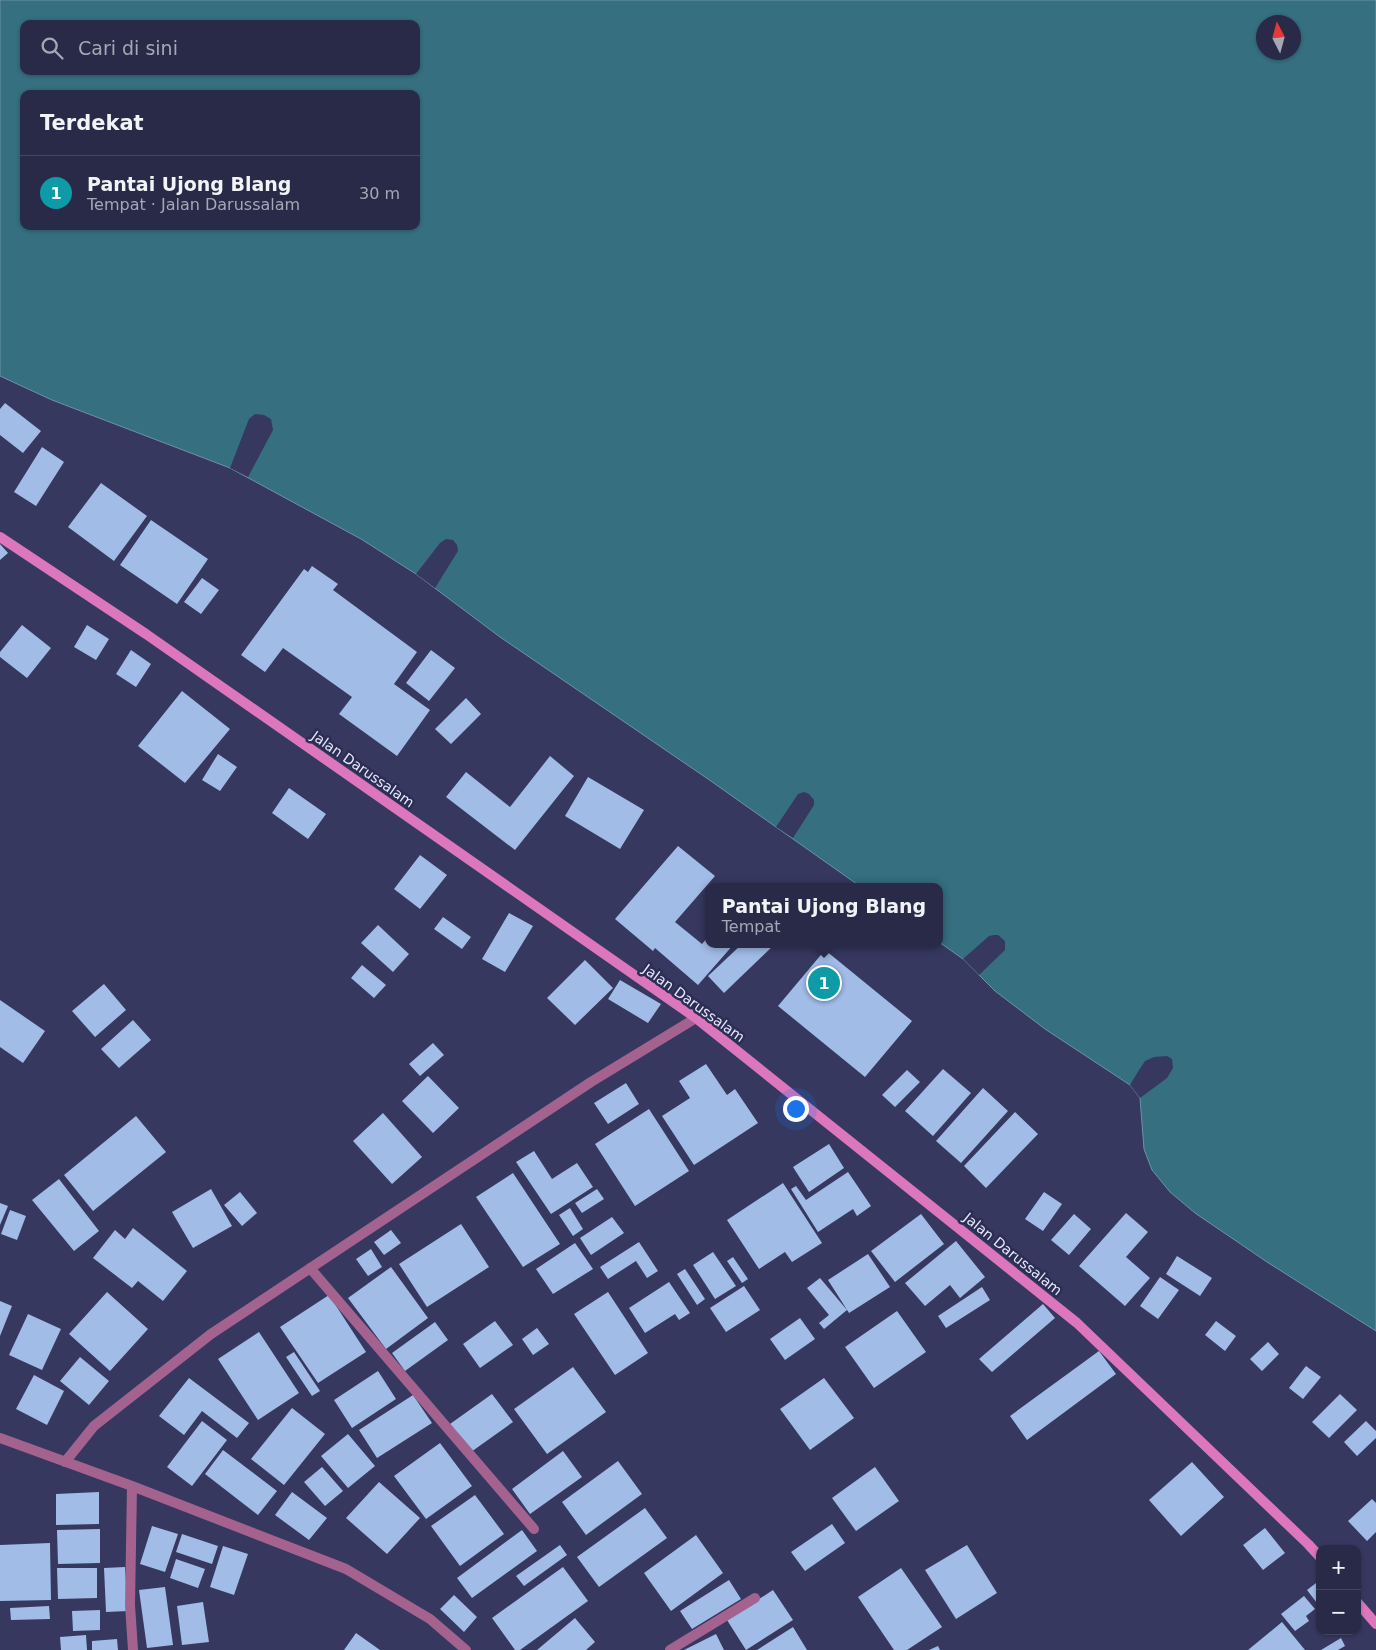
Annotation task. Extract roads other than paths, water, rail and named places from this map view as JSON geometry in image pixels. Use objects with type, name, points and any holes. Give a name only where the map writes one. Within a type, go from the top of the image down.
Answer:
[{"type":"street","name":"Jalan Darussalam","points":[[0,537],[146,634],[696,1018],[1077,1323],[1316,1553]]},
{"type":"street","points":[[65,1462],[94,1426],[211,1334],[591,1082],[696,1018]]},
{"type":"street","points":[[310,1268],[534,1529]]},
{"type":"street","points":[[0,1438],[132,1486],[346,1569],[430,1619],[466,1650]]},
{"type":"street","points":[[132,1486],[130,1605],[133,1650]]},
{"type":"street","points":[[670,1650],[755,1598]]},
{"type":"street","points":[[1361,1607],[1376,1624]]},
{"type":"water","points":[[0,0],[1376,0],[1376,1331],[1267,1262],[1195,1213],[1170,1192],[1152,1170],[1144,1149],[1140,1098],[1130,1085],[1045,1029],[995,991],[963,959],[943,945],[943,883],[855,883],[708,779],[500,637],[416,574],[361,539],[230,468],[52,400],[0,376]]},
{"type":"place","name":"Pantai Ujong Blang","points":[[824,983]]}]
